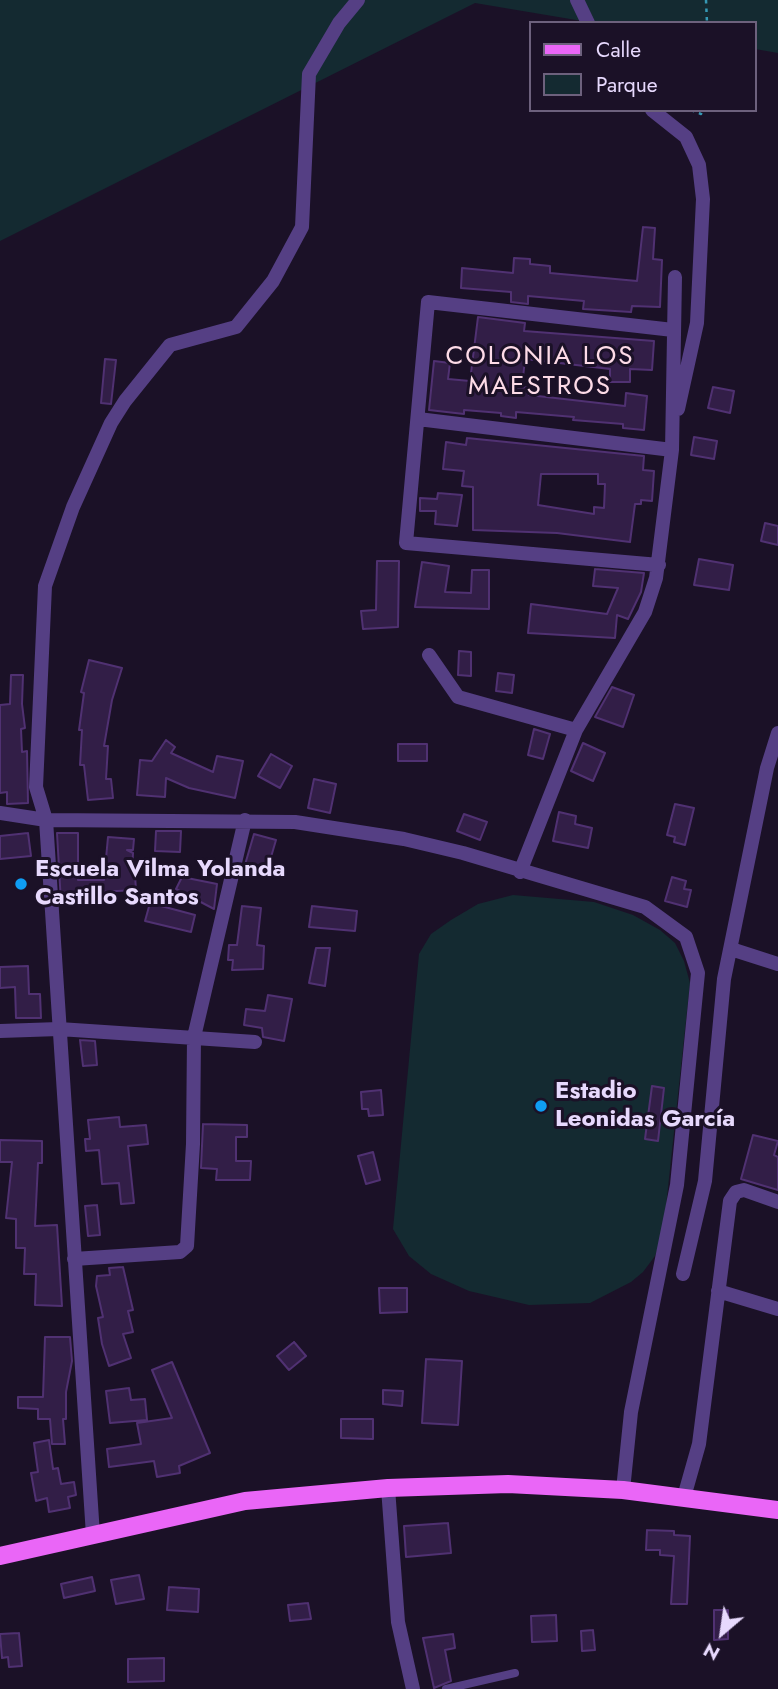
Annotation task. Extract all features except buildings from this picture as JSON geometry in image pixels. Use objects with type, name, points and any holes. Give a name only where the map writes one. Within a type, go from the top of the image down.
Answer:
[{"type":"main road","points":[[0,1556],[245,1501],[388,1488],[508,1484],[623,1490],[778,1510]]},
{"type":"street","points":[[93,1535],[46,820],[36,787],[45,586],[73,508],[111,423],[170,345],[236,327],[272,281],[302,228],[309,74],[339,23],[358,0]]},
{"type":"street","points":[[577,0],[587,21]]},
{"type":"street","points":[[655,112],[686,137],[699,165],[703,199],[697,323],[672,435]]},
{"type":"street","points":[[520,872],[576,730],[645,612],[659,565],[672,450],[675,277]]},
{"type":"street","points":[[659,565],[406,542],[428,302],[673,330]]},
{"type":"street","points":[[418,419],[672,450]]},
{"type":"street","points":[[429,655],[458,697],[576,730]]},
{"type":"street","points":[[683,1274],[705,1181],[724,979],[768,768],[778,733]]},
{"type":"street","points":[[0,813],[46,820],[295,822],[404,839],[463,853],[645,907],[686,937],[698,973],[677,1185],[631,1412],[623,1490]]},
{"type":"street","points":[[74,1259],[180,1252],[187,1246],[193,1144],[194,1037],[245,820]]},
{"type":"street","points":[[730,949],[778,964]]},
{"type":"street","points":[[0,1031],[59,1030],[255,1042]]},
{"type":"street","points":[[684,1497],[699,1444],[730,1200],[736,1192],[744,1190],[778,1202]]},
{"type":"street","points":[[718,1291],[778,1309]]},
{"type":"street","points":[[388,1488],[398,1622],[413,1689]]},
{"type":"lane","points":[[446,1689],[515,1673]]},
{"type":"path","points":[[706,0],[707,21]]},
{"type":"green space","points":[[0,0],[778,0],[778,53],[757,49],[757,21],[582,21],[475,3],[0,241]]},
{"type":"green space","name":"Estadio Leonidas García","points":[[513,895],[594,902],[633,915],[660,930],[675,943],[684,961],[690,983],[663,1234],[655,1256],[643,1272],[631,1282],[590,1303],[529,1305],[469,1291],[431,1274],[409,1256],[393,1229],[419,954],[431,934],[451,920],[478,904]]},
{"type":"place","name":"Escuela Vilma Yolanda Castillo Santos","points":[[21,884]]},
{"type":"place","name":"Estadio Leonidas García","points":[[541,1106]]},
{"type":"district","name":"COLONIA LOS MAESTROS","points":[[540,373]]}]
